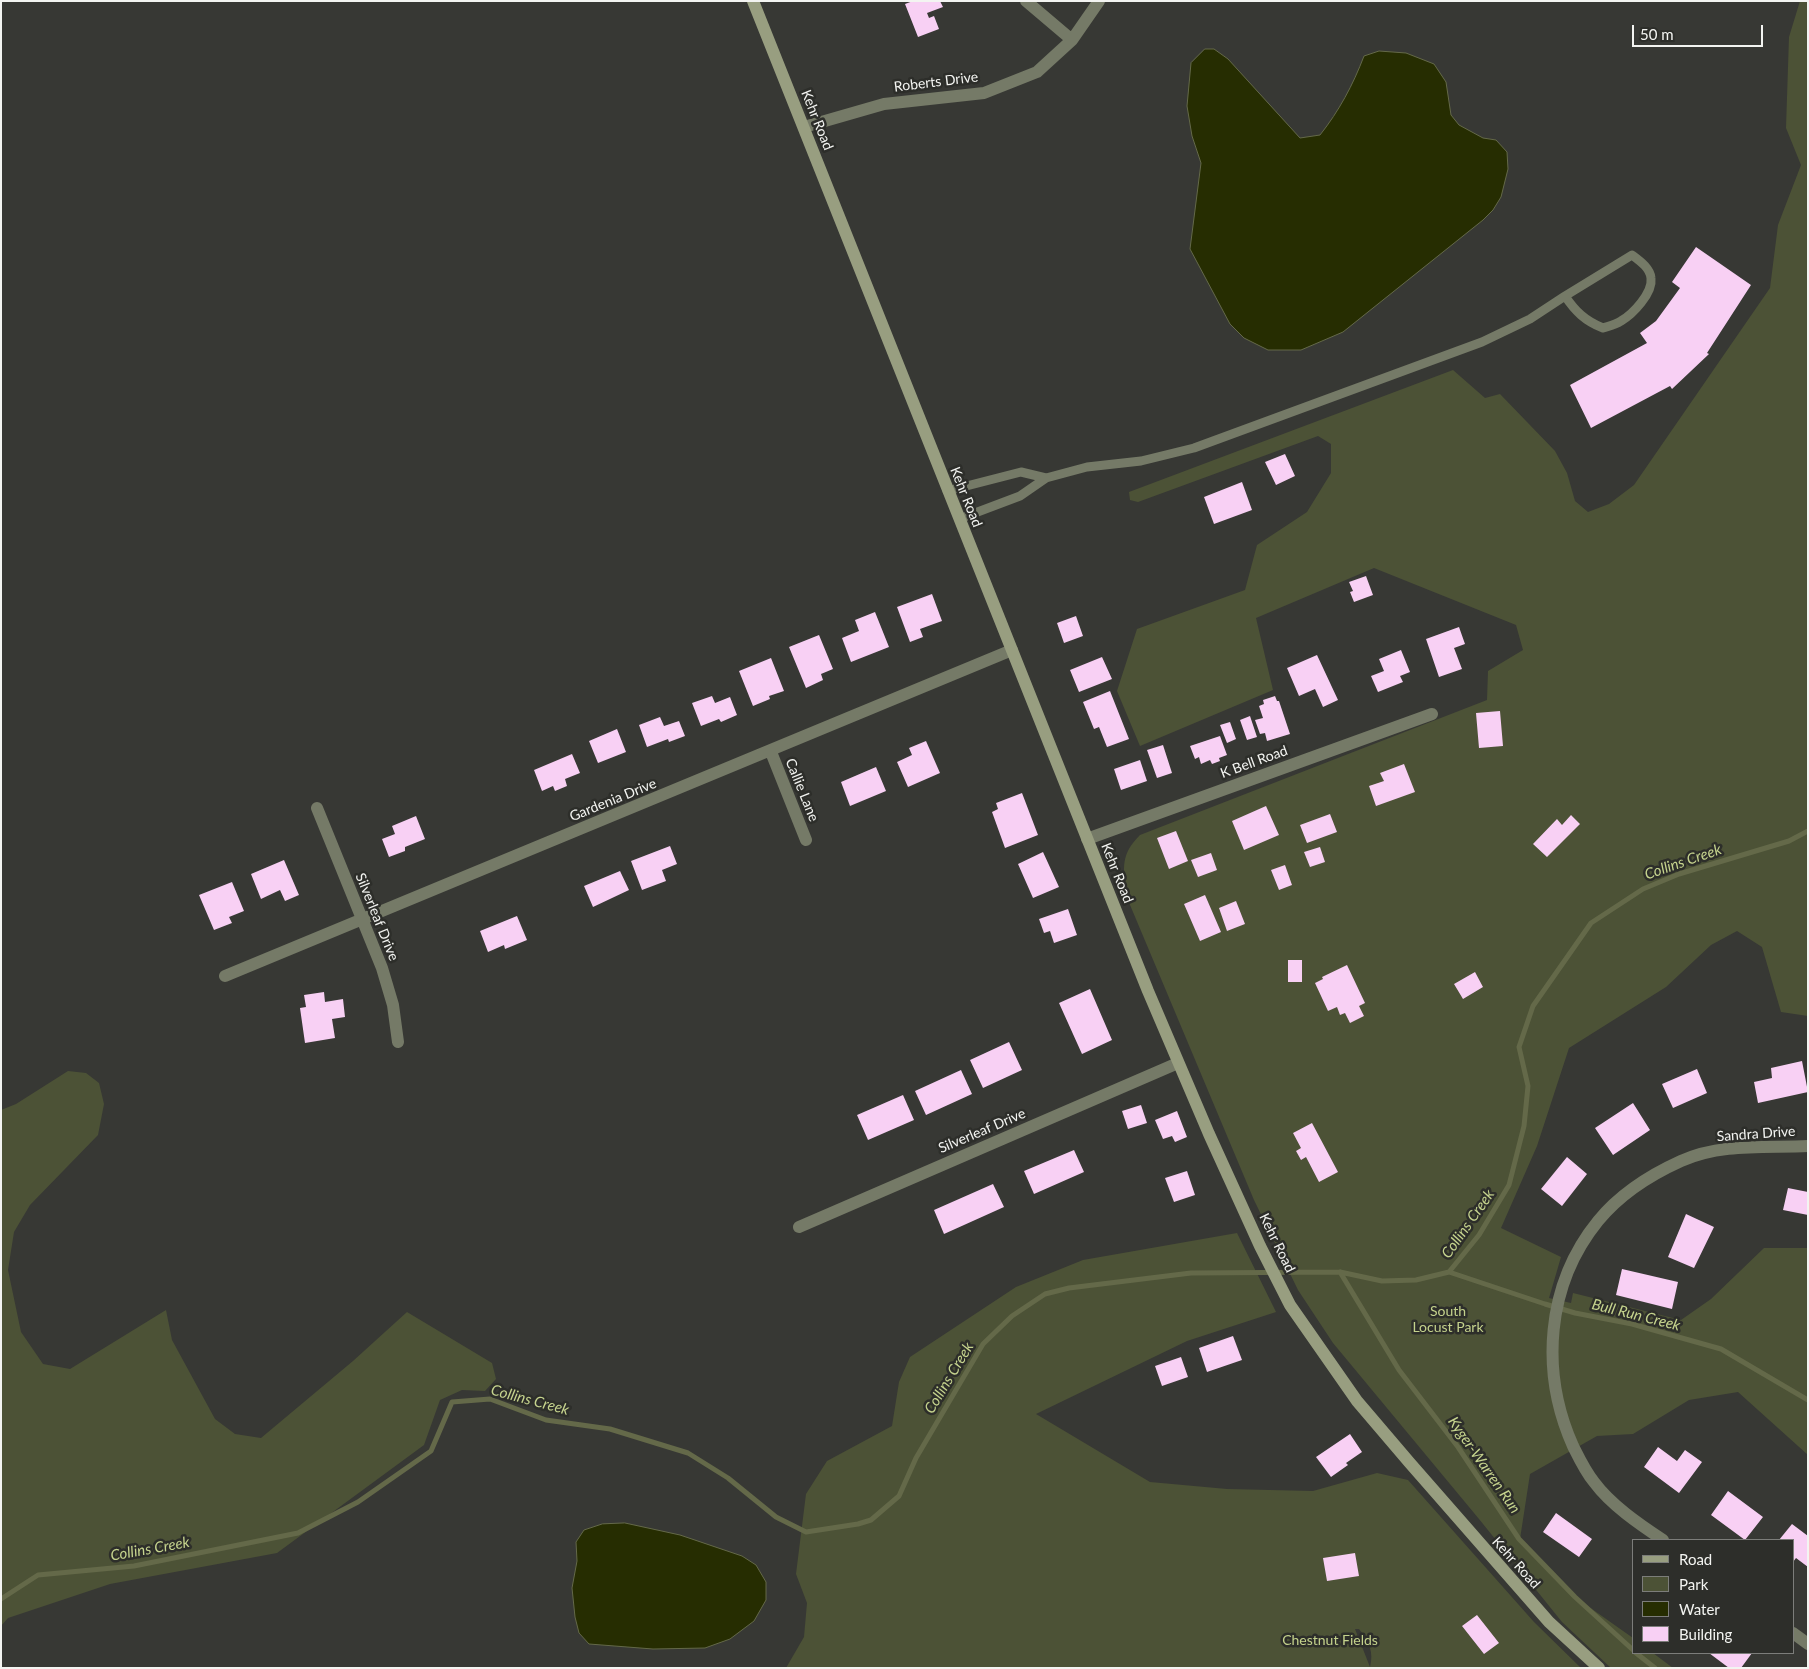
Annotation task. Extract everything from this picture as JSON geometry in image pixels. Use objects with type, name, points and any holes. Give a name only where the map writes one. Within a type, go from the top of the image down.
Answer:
[{"type":"street","name":"Kehr Road","points":[[753,1],[947,491],[1178,1063],[1260,1246],[1290,1305],[1357,1400],[1549,1622],[1599,1668]]},
{"type":"street","points":[[1026,1],[1072,40]]},
{"type":"street","name":"Roberts Drive","points":[[804,127],[884,104],[984,93],[1037,72],[1072,40],[1099,1]]},
{"type":"street","name":"Gardenia Drive","points":[[225,976],[770,752],[1012,650]]},
{"type":"street","name":"K Bell Road","points":[[1087,838],[1432,714]]},
{"type":"street","name":"Callie Lane","points":[[770,752],[806,840]]},
{"type":"street","name":"Silverleaf Drive","points":[[317,808],[382,968],[393,1005],[398,1042]]},
{"type":"street","name":"Silverleaf Drive","points":[[798,1227],[1178,1063]]},
{"type":"street","name":"Sandra Drive","points":[[1662,1539],[1607,1498],[1580,1461],[1562,1419],[1553,1376],[1554,1321],[1570,1266],[1598,1222],[1612,1206],[1644,1181],[1682,1161],[1703,1154],[1729,1149],[1808,1146]]},
{"type":"street","points":[[1794,1634],[1808,1644]]},
{"type":"lane","points":[[959,519],[1020,496],[1046,478],[1087,467],[1141,461],[1194,448],[1482,342],[1530,319],[1565,296],[1632,255],[1648,269],[1652,280],[1648,292],[1628,315],[1620,322],[1603,328],[1586,320],[1574,310],[1565,296]]},
{"type":"lane","points":[[947,491],[1021,472],[1046,478]]},
{"type":"green space","name":"South Locust Park","points":[[1800,1],[1808,1],[1808,1016],[1781,1012],[1762,947],[1737,931],[1711,945],[1666,987],[1569,1048],[1537,1146],[1501,1228],[1561,1257],[1549,1298],[1571,1303],[1573,1293],[1681,1320],[1711,1299],[1764,1248],[1808,1248],[1808,1455],[1738,1392],[1689,1400],[1633,1434],[1597,1436],[1530,1474],[1520,1539],[1575,1597],[1632,1637],[1632,1654],[1654,1654],[1673,1668],[1611,1668],[1562,1622],[1333,1343],[1298,1290],[1254,1200],[1125,893],[1124,868],[1126,855],[1140,835],[1487,700],[1488,671],[1523,650],[1516,625],[1374,568],[1256,618],[1273,690],[1140,746],[1117,691],[1137,629],[1245,590],[1257,545],[1307,512],[1331,473],[1331,444],[1318,436],[1138,502],[1130,500],[1129,492],[1453,370],[1485,398],[1500,394],[1555,451],[1567,473],[1575,501],[1588,512],[1609,504],[1634,485],[1770,288],[1778,225],[1801,165],[1786,128],[1789,37]]},
{"type":"green space","points":[[68,1071],[86,1073],[99,1083],[104,1104],[98,1135],[30,1205],[14,1232],[8,1270],[21,1332],[43,1364],[70,1369],[166,1310],[172,1340],[215,1419],[235,1434],[261,1438],[353,1361],[407,1312],[492,1363],[496,1379],[485,1391],[462,1390],[440,1400],[424,1445],[277,1553],[110,1584],[8,1618],[1,1626],[1,1110],[16,1104]]},
{"type":"green space","name":"Chestnut Fields","points":[[1237,1233],[1276,1312],[1187,1341],[1036,1414],[1150,1482],[1227,1489],[1313,1491],[1377,1473],[1408,1480],[1534,1622],[1581,1668],[786,1668],[804,1637],[807,1603],[796,1574],[806,1494],[827,1461],[892,1426],[899,1382],[910,1357],[1016,1287],[1083,1260]],"holes":[[[1355,1629],[1359,1629],[1370,1647],[1370,1667]]]},
{"type":"water","points":[[1205,49],[1214,49],[1228,59],[1300,138],[1320,135],[1345,97],[1364,56],[1379,51],[1406,53],[1434,64],[1446,82],[1451,115],[1459,125],[1483,138],[1496,140],[1507,152],[1508,169],[1501,197],[1493,210],[1483,220],[1343,332],[1301,350],[1268,350],[1244,338],[1230,324],[1190,249],[1201,163],[1192,136],[1187,106],[1191,63]]},
{"type":"water","points":[[625,1523],[680,1535],[742,1556],[756,1565],[766,1582],[766,1600],[754,1621],[730,1639],[705,1648],[653,1649],[589,1644],[579,1633],[575,1617],[572,1588],[577,1561],[576,1542],[584,1530],[602,1524]]},
{"type":"building","points":[[913,1],[940,1],[943,7],[927,13],[929,18],[934,16],[939,29],[918,37],[905,4]]},
{"type":"building","points":[[1696,247],[1751,285],[1707,353],[1709,354],[1672,389],[1670,386],[1591,428],[1570,385],[1647,343],[1640,333],[1656,321],[1680,288],[1672,282]]},
{"type":"building","points":[[1285,454],[1295,476],[1276,485],[1265,462]]},
{"type":"building","points":[[1242,482],[1252,510],[1214,524],[1204,497]]},
{"type":"building","points":[[1366,576],[1373,595],[1354,602],[1350,592],[1353,591],[1349,582]]},
{"type":"building","points":[[932,594],[942,621],[920,629],[923,637],[910,642],[897,607]]},
{"type":"building","points":[[875,612],[889,647],[851,662],[842,638],[859,631],[855,620]]},
{"type":"building","points":[[1076,616],[1083,636],[1064,643],[1057,623]]},
{"type":"building","points":[[1459,627],[1465,644],[1454,648],[1462,669],[1439,677],[1426,639]]},
{"type":"building","points":[[819,635],[833,669],[821,674],[823,680],[806,688],[789,647]]},
{"type":"building","points":[[1401,650],[1410,672],[1400,676],[1403,682],[1378,692],[1371,676],[1384,671],[1379,659]]},
{"type":"building","points":[[1317,655],[1338,700],[1323,707],[1315,689],[1299,696],[1287,668]]},
{"type":"building","points":[[1102,657],[1112,679],[1079,692],[1070,670]]},
{"type":"building","points":[[771,658],[784,691],[769,696],[770,699],[753,706],[739,671]]},
{"type":"building","points":[[1110,691],[1129,739],[1107,747],[1099,727],[1094,729],[1083,702]]},
{"type":"building","points":[[712,696],[715,703],[730,697],[737,715],[721,722],[719,719],[701,726],[692,703]]},
{"type":"building","points":[[1275,696],[1277,701],[1279,701],[1290,734],[1267,741],[1265,733],[1260,734],[1255,720],[1263,718],[1259,706],[1264,704],[1263,700]]},
{"type":"building","points":[[1500,711],[1503,746],[1479,748],[1476,713]]},
{"type":"building","points":[[1250,716],[1257,737],[1247,740],[1240,720]]},
{"type":"building","points":[[660,717],[664,726],[679,721],[685,736],[669,742],[668,739],[647,747],[639,725]]},
{"type":"building","points":[[1230,722],[1236,739],[1227,743],[1220,725]]},
{"type":"building","points":[[617,729],[626,752],[598,763],[589,741]]},
{"type":"building","points":[[1220,736],[1227,755],[1219,758],[1220,761],[1212,764],[1210,760],[1201,764],[1199,757],[1195,759],[1190,746]]},
{"type":"building","points":[[926,741],[940,773],[908,787],[897,762],[912,755],[909,748]]},
{"type":"building","points":[[1163,745],[1172,773],[1157,778],[1147,750]]},
{"type":"building","points":[[572,754],[580,773],[565,779],[567,786],[555,791],[553,786],[542,791],[534,770]]},
{"type":"building","points":[[1140,760],[1147,781],[1121,790],[1114,769]]},
{"type":"building","points":[[1404,764],[1415,792],[1376,806],[1369,786],[1384,781],[1380,773]]},
{"type":"building","points":[[876,767],[886,791],[850,806],[841,782]]},
{"type":"building","points":[[1022,793],[1038,835],[1005,848],[992,812],[998,809],[996,803]]},
{"type":"building","points":[[1266,806],[1279,835],[1244,850],[1232,821]]},
{"type":"building","points":[[1330,814],[1337,832],[1307,843],[1300,825]]},
{"type":"building","points":[[1571,815],[1580,824],[1547,857],[1533,844],[1557,819],[1562,825]]},
{"type":"building","points":[[416,816],[425,839],[405,847],[405,851],[389,857],[382,839],[395,834],[392,826]]},
{"type":"building","points":[[1176,831],[1188,861],[1169,869],[1157,838]]},
{"type":"building","points":[[670,846],[677,864],[662,870],[666,881],[642,890],[631,861]]},
{"type":"building","points":[[1320,847],[1325,862],[1310,867],[1304,852]]},
{"type":"building","points":[[1043,852],[1059,887],[1033,898],[1018,864]]},
{"type":"building","points":[[1211,853],[1217,870],[1198,877],[1191,860]]},
{"type":"building","points":[[284,860],[299,895],[285,901],[280,890],[261,899],[251,874]]},
{"type":"building","points":[[1285,865],[1292,885],[1279,890],[1271,870]]},
{"type":"building","points":[[620,871],[629,890],[593,907],[584,886]]},
{"type":"building","points":[[232,882],[244,911],[229,917],[232,923],[214,930],[199,895]]},
{"type":"building","points":[[1205,895],[1221,932],[1200,941],[1184,904]]},
{"type":"building","points":[[1236,901],[1245,924],[1227,931],[1219,908]]},
{"type":"building","points":[[1068,909],[1077,935],[1054,943],[1050,931],[1044,933],[1039,919]]},
{"type":"building","points":[[517,916],[527,940],[505,949],[504,945],[488,952],[480,931]]},
{"type":"building","points":[[1288,960],[1302,960],[1302,982],[1288,982]]},
{"type":"building","points":[[1347,965],[1365,1003],[1359,1006],[1364,1016],[1350,1023],[1345,1013],[1340,1015],[1337,1007],[1328,1011],[1315,983],[1323,979],[1322,977]]},
{"type":"building","points":[[1475,972],[1483,987],[1463,999],[1454,984]]},
{"type":"building","points":[[1090,989],[1112,1040],[1082,1054],[1059,1003]]},
{"type":"building","points":[[324,992],[325,1002],[343,999],[345,1017],[332,1019],[335,1038],[305,1043],[300,1008],[306,1007],[304,995]]},
{"type":"building","points":[[1009,1042],[1022,1070],[983,1088],[970,1060]]},
{"type":"building","points":[[1802,1061],[1808,1092],[1758,1103],[1754,1082],[1772,1078],[1771,1068]]},
{"type":"building","points":[[1697,1069],[1707,1093],[1673,1108],[1662,1084]]},
{"type":"building","points":[[961,1070],[972,1094],[926,1115],[915,1091]]},
{"type":"building","points":[[903,1095],[914,1120],[868,1140],[857,1115]]},
{"type":"building","points":[[1633,1103],[1650,1130],[1613,1155],[1595,1128]]},
{"type":"building","points":[[1141,1105],[1147,1123],[1128,1129],[1122,1111]]},
{"type":"building","points":[[1177,1111],[1187,1137],[1175,1142],[1172,1136],[1163,1139],[1155,1120]]},
{"type":"building","points":[[1312,1123],[1338,1172],[1319,1182],[1306,1157],[1301,1160],[1296,1151],[1301,1148],[1293,1133]]},
{"type":"building","points":[[1074,1150],[1084,1172],[1034,1194],[1024,1171]]},
{"type":"building","points":[[1567,1157],[1587,1174],[1562,1206],[1541,1189]]},
{"type":"building","points":[[1187,1171],[1195,1195],[1174,1202],[1165,1178]]},
{"type":"building","points":[[993,1184],[1004,1207],[944,1234],[934,1210]]},
{"type":"building","points":[[1788,1188],[1808,1192],[1808,1215],[1783,1210]]},
{"type":"building","points":[[1686,1214],[1714,1227],[1694,1268],[1668,1257]]},
{"type":"building","points":[[1622,1269],[1678,1282],[1672,1309],[1616,1295]]},
{"type":"building","points":[[1233,1336],[1242,1360],[1207,1372],[1199,1348]]},
{"type":"building","points":[[1181,1357],[1188,1377],[1162,1386],[1155,1366]]},
{"type":"building","points":[[1350,1434],[1362,1452],[1331,1477],[1316,1457]]},
{"type":"building","points":[[1658,1447],[1677,1461],[1685,1450],[1702,1462],[1679,1493],[1644,1467]]},
{"type":"building","points":[[1728,1491],[1763,1517],[1746,1539],[1744,1539],[1711,1515]]},
{"type":"building","points":[[1556,1513],[1592,1539],[1579,1557],[1543,1532]]},
{"type":"building","points":[[1792,1524],[1808,1536],[1808,1567],[1796,1558],[1794,1561],[1794,1539],[1780,1539]]},
{"type":"building","points":[[1355,1553],[1359,1576],[1327,1581],[1323,1558]]},
{"type":"building","points":[[1477,1615],[1499,1643],[1484,1654],[1462,1626]]},
{"type":"building","points":[[1710,1654],[1751,1654],[1741,1668],[1729,1668]]},
{"type":"waterway","name":"Collins Creek","points":[[1,1599],[38,1575],[134,1566],[298,1533],[358,1502],[431,1451],[452,1402],[490,1399],[546,1420],[610,1429],[688,1453],[728,1478],[776,1517],[806,1532],[858,1524],[871,1520],[899,1496],[916,1458],[983,1344],[1012,1316],[1045,1294],[1069,1288],[1191,1273],[1340,1272],[1382,1281],[1416,1280],[1449,1272],[1479,1235],[1509,1185],[1524,1126],[1528,1086],[1519,1047],[1533,1006],[1591,923],[1643,889],[1679,874],[1789,841],[1808,831]]},
{"type":"waterway","name":"Kyger-Warren Run","points":[[1340,1272],[1399,1370],[1458,1447],[1519,1539],[1575,1597],[1632,1649]]},
{"type":"waterway","name":"Bull Run Creek","points":[[1449,1272],[1575,1313],[1632,1324],[1721,1349],[1808,1400]]},
{"type":"waterway","name":"Kyger-Warren Run","points":[[1637,1654],[1655,1668]]}]
